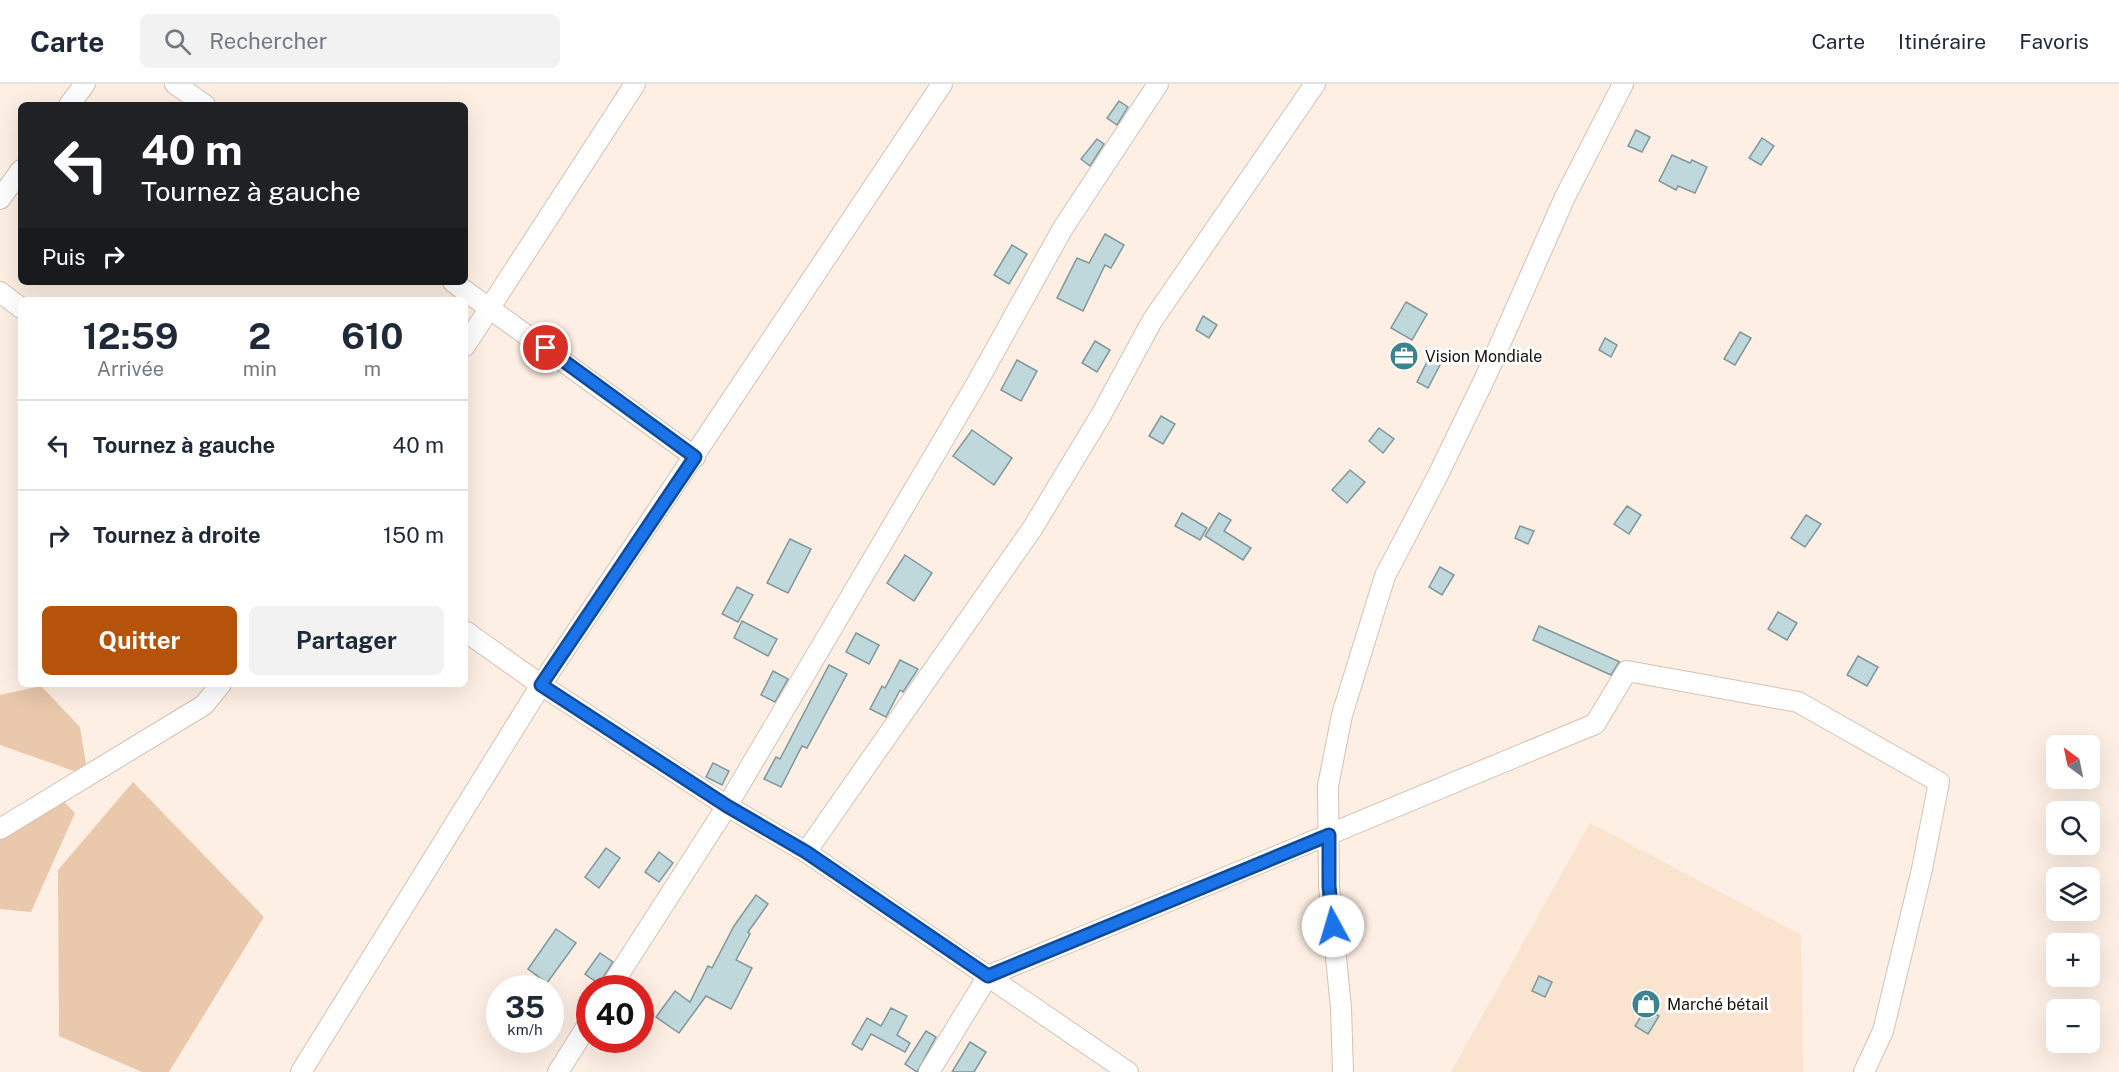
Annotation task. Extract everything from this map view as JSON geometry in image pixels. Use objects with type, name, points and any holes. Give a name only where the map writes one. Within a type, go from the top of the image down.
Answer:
[{"type":"street","points":[[71,102],[85,84]]},
{"type":"street","points":[[175,84],[200,102]]},
{"type":"street","points":[[468,341],[636,84]]},
{"type":"street","points":[[301,1072],[541,685],[942,84]]},
{"type":"street","points":[[618,975],[727,806],[974,388],[1063,228],[1158,84]]},
{"type":"street","points":[[806,852],[1032,529],[1101,415],[1152,321],[1315,84]]},
{"type":"street","points":[[1343,1072],[1341,1008],[1329,886],[1328,786],[1342,715],[1385,576],[1485,378],[1565,197],[1623,84]]},
{"type":"street","points":[[0,199],[18,174]]},
{"type":"street","points":[[457,285],[695,457]]},
{"type":"street","points":[[0,292],[18,306]]},
{"type":"street","points":[[468,633],[541,685],[727,806],[806,852],[1128,1072]]},
{"type":"street","points":[[929,1072],[988,976],[1595,724],[1627,670],[1798,702],[1939,782],[1922,868],[1883,1031],[1864,1072]]},
{"type":"street","points":[[0,829],[204,705],[219,687]]},
{"type":"street","points":[[1328,1072],[1341,1008]]},
{"type":"street","points":[[558,1072],[576,1043]]},
{"type":"shaded area","points":[[42,687],[80,727],[88,776],[0,745],[0,695]]},
{"type":"shaded area","points":[[133,782],[264,917],[169,1072],[142,1072],[59,1036],[58,870]]},
{"type":"shaded area","points":[[60,798],[75,813],[31,912],[0,909],[0,835]]},
{"type":"shaded area","name":"Marché bétail","points":[[1590,823],[1801,935],[1803,1072],[1451,1072]]},
{"type":"building","points":[[1119,101],[1128,107],[1117,125],[1107,118]]},
{"type":"building","points":[[1636,130],[1650,137],[1642,152],[1628,146]]},
{"type":"building","points":[[1762,138],[1774,146],[1761,165],[1749,158]]},
{"type":"building","points":[[1097,139],[1104,144],[1090,166],[1081,159]]},
{"type":"building","points":[[1672,155],[1707,167],[1695,193],[1678,186],[1676,190],[1659,181]]},
{"type":"building","points":[[1105,234],[1124,245],[1111,268],[1105,265],[1083,311],[1057,298],[1077,258],[1089,263]]},
{"type":"building","points":[[1012,245],[1027,254],[1009,284],[994,275]]},
{"type":"building","points":[[1406,302],[1427,314],[1412,340],[1391,328]]},
{"type":"building","points":[[1203,316],[1217,325],[1209,338],[1196,330]]},
{"type":"building","points":[[1740,332],[1751,338],[1735,365],[1724,359]]},
{"type":"building","points":[[1605,338],[1617,345],[1611,357],[1599,350]]},
{"type":"building","points":[[1095,341],[1110,350],[1097,372],[1082,363]]},
{"type":"building","points":[[1017,360],[1037,371],[1021,401],[1001,390]]},
{"type":"building","points":[[1428,360],[1440,365],[1428,388],[1417,382]]},
{"type":"building","points":[[1161,416],[1175,424],[1163,444],[1149,436]]},
{"type":"building","points":[[1379,428],[1394,439],[1383,453],[1369,441]]},
{"type":"building","points":[[972,430],[1012,458],[994,485],[953,456]]},
{"type":"building","points":[[1350,470],[1365,482],[1347,503],[1332,490]]},
{"type":"building","points":[[1627,506],[1641,515],[1629,534],[1614,524]]},
{"type":"building","points":[[1182,513],[1207,528],[1200,540],[1175,526]]},
{"type":"building","points":[[1219,513],[1231,520],[1224,531],[1251,548],[1243,560],[1205,536]]},
{"type":"building","points":[[1806,515],[1821,524],[1805,547],[1791,538]]},
{"type":"building","points":[[1520,526],[1534,531],[1528,544],[1515,538]]},
{"type":"building","points":[[790,539],[811,549],[788,593],[767,583]]},
{"type":"building","points":[[905,555],[932,573],[914,601],[887,583]]},
{"type":"building","points":[[1440,567],[1454,575],[1442,595],[1429,587]]},
{"type":"building","points":[[737,587],[753,595],[738,622],[722,614]]},
{"type":"building","points":[[1778,612],[1797,623],[1787,640],[1768,629]]},
{"type":"building","points":[[742,621],[777,639],[768,656],[734,638]]},
{"type":"building","points":[[1539,626],[1620,662],[1611,675],[1533,640]]},
{"type":"building","points":[[856,633],[879,645],[869,664],[846,652]]},
{"type":"building","points":[[1858,656],[1878,667],[1867,686],[1847,675]]},
{"type":"building","points":[[900,660],[918,669],[903,692],[900,690],[886,717],[870,709],[882,686],[885,688]]},
{"type":"building","points":[[829,665],[847,674],[807,748],[802,746],[781,787],[764,779],[776,757],[780,759]]},
{"type":"building","points":[[773,671],[788,679],[775,702],[761,695]]},
{"type":"building","points":[[713,763],[729,771],[722,785],[706,777]]},
{"type":"building","points":[[606,848],[620,858],[599,888],[585,877]]},
{"type":"building","points":[[659,852],[673,863],[659,882],[645,872]]},
{"type":"building","points":[[756,895],[768,904],[748,932],[750,934],[736,960],[752,968],[731,1009],[706,996],[679,1033],[656,1017],[675,991],[690,1002],[708,966],[712,968],[734,926]]},
{"type":"building","points":[[556,929],[576,943],[553,975],[536,975],[528,969]]},
{"type":"building","points":[[600,953],[613,962],[605,975],[585,974]]},
{"type":"building","points":[[1539,976],[1552,982],[1545,997],[1532,991]]},
{"type":"building","points":[[891,1008],[907,1016],[897,1035],[910,1043],[905,1052],[871,1034],[862,1050],[852,1044],[867,1018],[881,1026]]},
{"type":"building","points":[[1646,1008],[1659,1016],[1648,1034],[1635,1026]]},
{"type":"building","points":[[926,1031],[936,1037],[917,1072],[905,1064]]},
{"type":"building","points":[[970,1042],[986,1052],[974,1072],[952,1072]]},
{"type":"place","name":"Vision Mondiale","points":[[1404,356]]},
{"type":"place","name":"Marché bétail","points":[[1646,1004]]},
{"type":"route","points":[[546,348],[695,457],[541,685],[727,806],[806,852],[988,976],[1329,835],[1329,886],[1333,926]]}]
